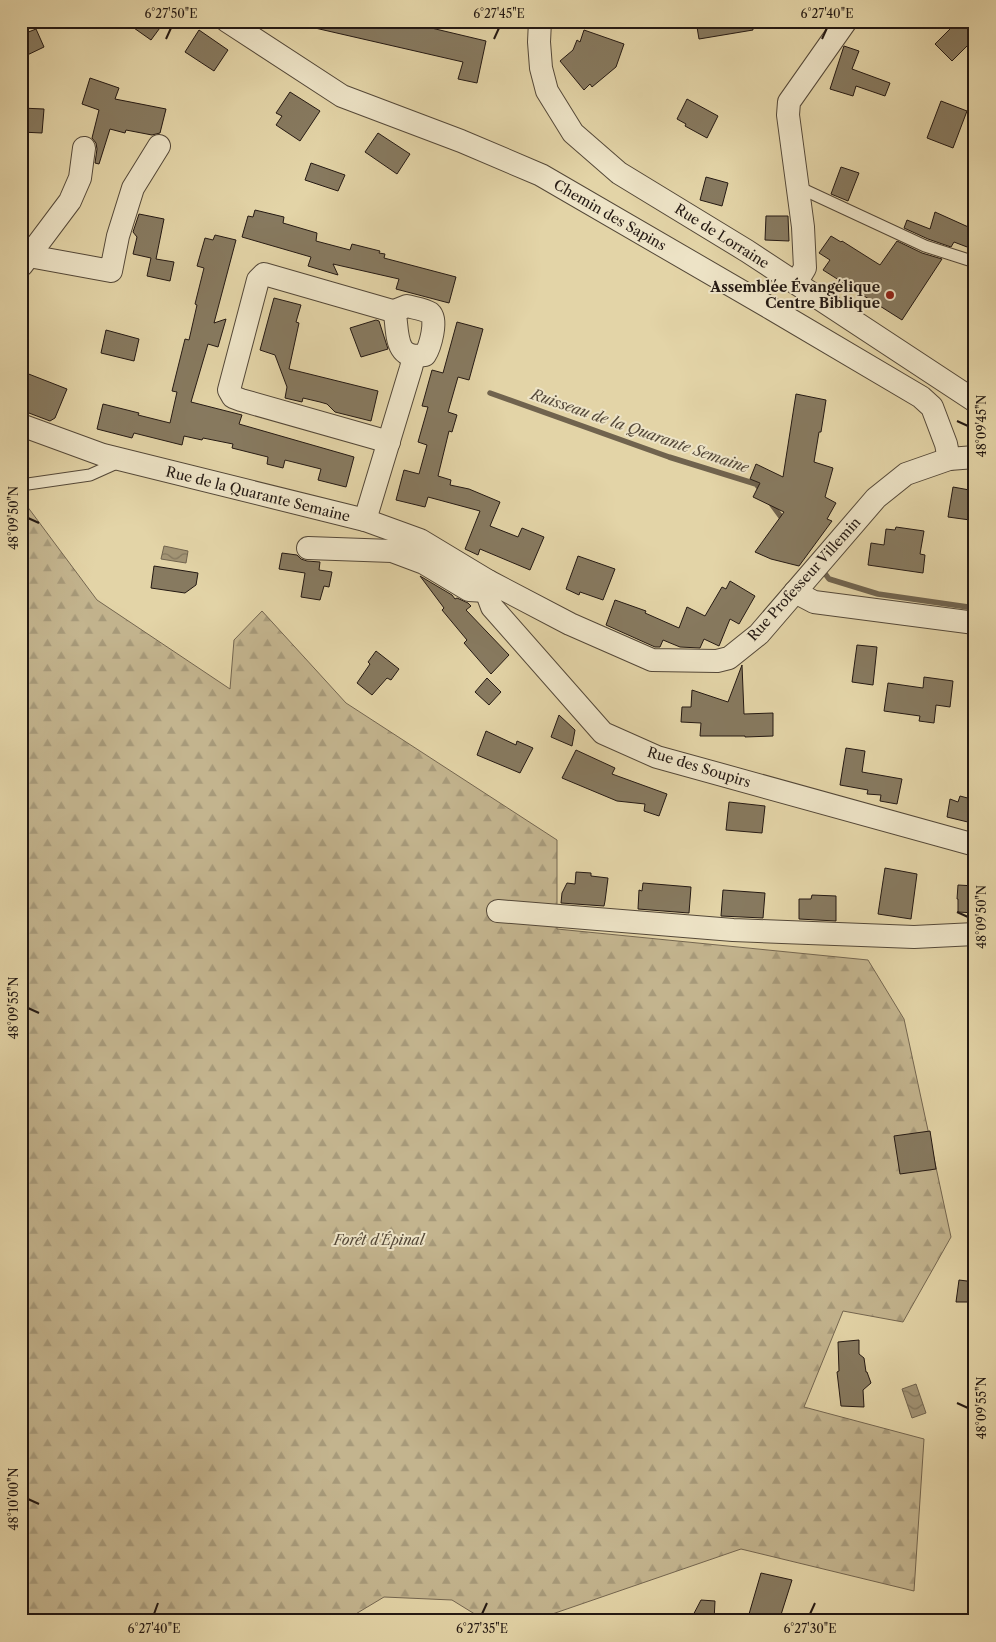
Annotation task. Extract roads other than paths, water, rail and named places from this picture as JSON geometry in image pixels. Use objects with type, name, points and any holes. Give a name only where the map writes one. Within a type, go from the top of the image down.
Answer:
[{"type":"street","name":"Chemin des Sapins","points":[[227,21],[342,96],[461,141],[541,175],[772,308],[921,397],[932,407],[946,444],[949,460]]},
{"type":"street","name":"Rue de Lorraine","points":[[540,21],[541,68],[546,91],[574,132],[618,173],[747,251],[975,401]]},
{"type":"street","points":[[796,283],[805,268],[803,227],[788,115],[789,102],[846,21]]},
{"type":"street","points":[[84,148],[80,178],[70,200],[25,261],[111,271],[118,236],[133,188],[158,146]]},
{"type":"street","points":[[389,442],[241,400],[233,397],[229,390],[258,280],[264,274],[396,312],[407,306],[428,312],[433,316],[434,322],[429,350],[425,355],[414,356],[403,351],[400,346],[396,312]]},
{"type":"street","points":[[365,520],[412,368],[414,356]]},
{"type":"street","name":"Rue de la Quarante Semaine","points":[[21,425],[103,455],[365,520],[420,540],[487,586]]},
{"type":"street","name":"Rue Professeur Villemin","points":[[487,586],[652,660],[718,662],[729,658],[759,634],[876,498],[906,474],[949,460],[975,457]]},
{"type":"street","points":[[308,548],[392,551],[424,563],[470,590],[487,586]]},
{"type":"street","name":"Rue des Soupirs","points":[[487,586],[492,607],[603,733],[658,757],[975,845]]},
{"type":"street","points":[[796,592],[814,602],[975,623]]},
{"type":"street","points":[[498,911],[734,930],[914,938],[975,934]]},
{"type":"lane","points":[[798,187],[926,246],[975,262]]},
{"type":"lane","points":[[21,485],[90,475],[123,460]]},
{"type":"water","points":[[164,546],[188,551],[186,563],[161,559]]},
{"type":"water","points":[[916,1384],[926,1413],[912,1418],[902,1389]]},
{"type":"waterway","name":"Ruisseau de la Quarante Semaine","points":[[490,393],[669,457],[756,484],[762,491]]},
{"type":"waterway","name":"Ruisseau de la Quarante Semaine","points":[[770,502],[784,521]]},
{"type":"waterway","name":"Ruisseau de la Quarante Semaine","points":[[821,568],[829,579],[878,594],[975,608]]},
{"type":"place","name":"Assemblée Évangélique Centre Biblique","points":[[890,295]]},
{"type":"park label","name":"Forêt d'Épinal","points":[[379,1240]]}]
